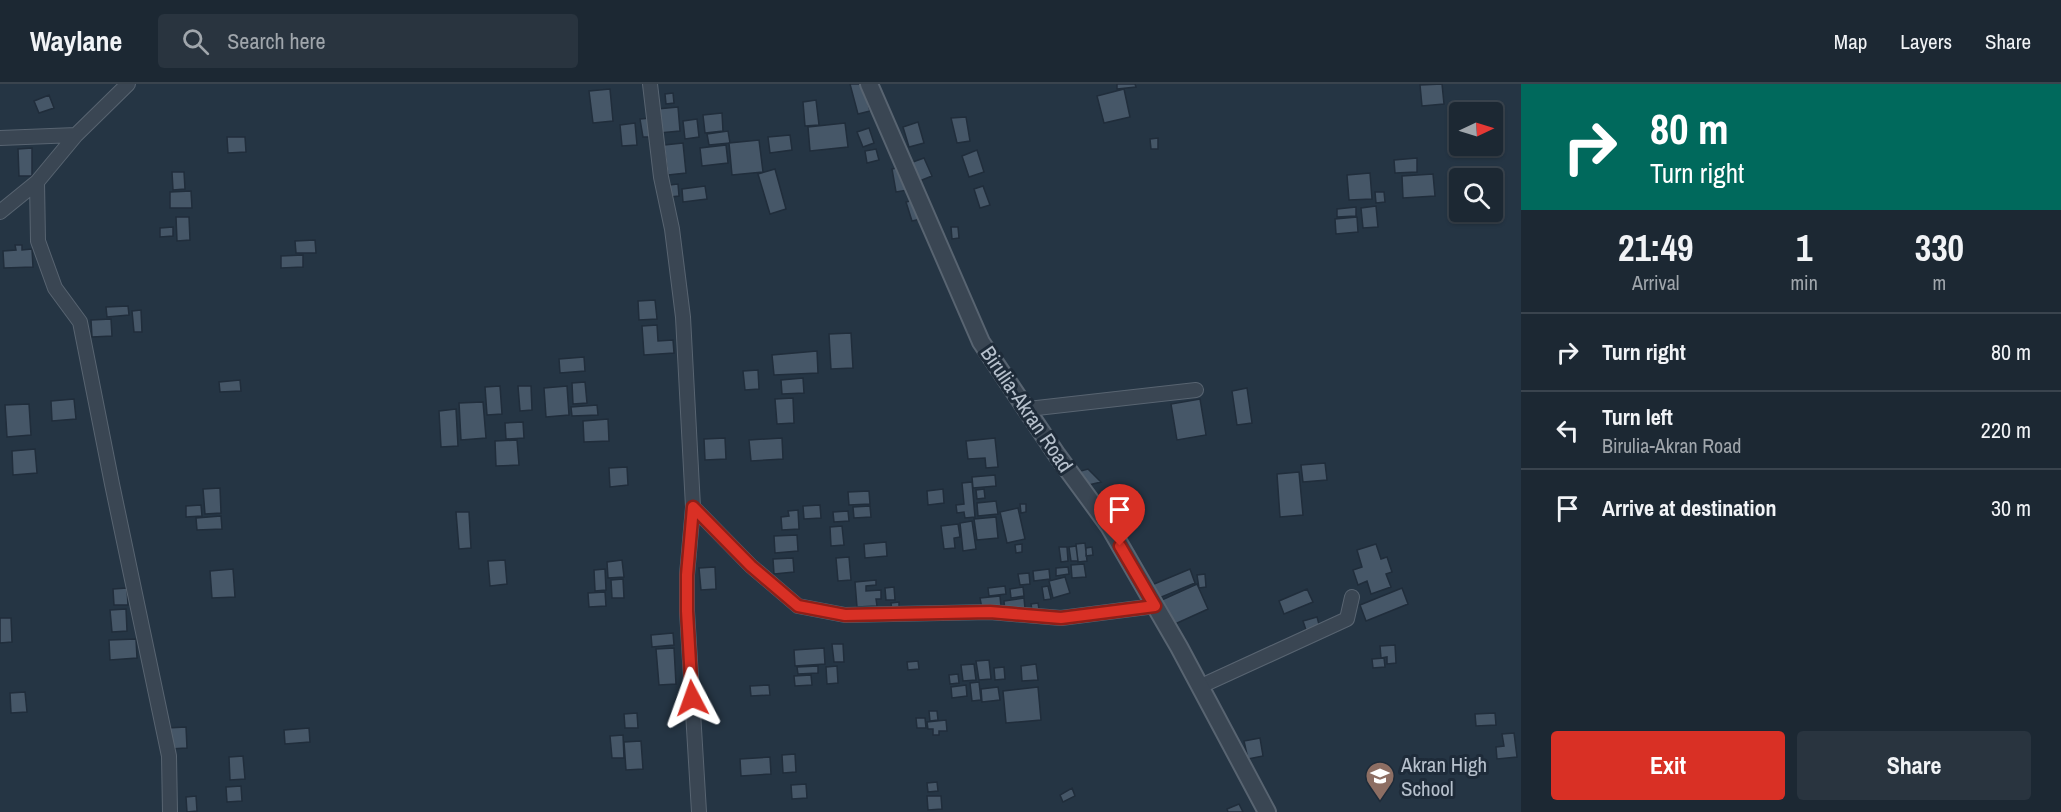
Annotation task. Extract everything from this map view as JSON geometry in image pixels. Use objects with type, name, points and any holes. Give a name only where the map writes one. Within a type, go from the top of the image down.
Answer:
[{"type":"street","points":[[0,212],[37,182],[76,135],[129,84]]},
{"type":"street","points":[[650,84],[661,177],[672,229],[683,317],[693,507],[687,575],[687,611],[699,812]]},
{"type":"street","name":"Birulia-Akran Road","points":[[869,84],[981,342],[1109,526],[1268,812]]},
{"type":"street","points":[[0,138],[76,135]]},
{"type":"street","points":[[37,182],[38,241],[55,288],[80,322],[169,756],[170,812]]},
{"type":"street","points":[[1028,409],[1196,390]]},
{"type":"street","points":[[693,507],[751,566],[798,606],[845,615],[990,612],[1061,618],[1155,606]]},
{"type":"street","points":[[1200,686],[1347,619],[1352,597]]},
{"type":"building","points":[[850,84],[863,84],[870,111],[858,114]]},
{"type":"building","points":[[1117,84],[1135,84],[1136,87],[1117,89]]},
{"type":"building","points":[[1442,84],[1444,104],[1422,106],[1420,85]]},
{"type":"building","points":[[610,89],[613,121],[593,123],[589,91]]},
{"type":"building","points":[[1124,89],[1130,117],[1104,123],[1097,96]]},
{"type":"building","points":[[673,93],[674,103],[666,104],[665,94]]},
{"type":"building","points":[[49,95],[54,108],[39,113],[34,101]]},
{"type":"building","points":[[816,100],[819,125],[805,126],[803,102]]},
{"type":"building","points":[[678,107],[680,131],[659,133],[657,109]]},
{"type":"building","points":[[722,113],[723,131],[705,133],[703,115]]},
{"type":"building","points":[[966,117],[970,141],[957,143],[951,118]]},
{"type":"building","points":[[651,118],[653,137],[643,137],[640,119]]},
{"type":"building","points":[[697,119],[699,137],[685,139],[683,121]]},
{"type":"building","points":[[918,122],[924,143],[909,147],[903,127]]},
{"type":"building","points":[[635,123],[637,145],[622,146],[620,125]]},
{"type":"building","points":[[845,123],[848,147],[810,151],[808,127]]},
{"type":"building","points":[[869,128],[874,143],[863,147],[857,132]]},
{"type":"building","points":[[728,131],[730,143],[709,145],[707,134]]},
{"type":"building","points":[[790,135],[792,150],[770,153],[768,137]]},
{"type":"building","points":[[227,137],[245,137],[246,152],[228,153]]},
{"type":"building","points":[[1158,138],[1158,149],[1151,149],[1150,139]]},
{"type":"building","points":[[759,140],[763,172],[732,175],[729,143]]},
{"type":"building","points":[[683,143],[686,173],[668,175],[664,145]]},
{"type":"building","points":[[726,145],[728,163],[702,166],[700,148]]},
{"type":"building","points":[[32,148],[32,176],[19,176],[18,149]]},
{"type":"building","points":[[876,149],[879,160],[867,163],[865,151]]},
{"type":"building","points":[[977,150],[984,172],[969,177],[962,156]]},
{"type":"building","points":[[924,158],[932,176],[917,182],[910,163]]},
{"type":"building","points":[[1417,158],[1417,172],[1395,173],[1394,160]]},
{"type":"building","points":[[910,165],[914,189],[896,192],[892,169]]},
{"type":"building","points":[[775,169],[786,209],[770,214],[758,174]]},
{"type":"building","points":[[172,172],[184,172],[185,189],[173,190]]},
{"type":"building","points":[[1370,173],[1372,199],[1349,200],[1347,175]]},
{"type":"building","points":[[1433,174],[1435,196],[1403,198],[1402,176]]},
{"type":"building","points":[[678,184],[679,196],[661,198],[660,186]]},
{"type":"building","points":[[705,186],[707,199],[683,202],[682,189]]},
{"type":"building","points":[[983,186],[990,205],[980,208],[974,189]]},
{"type":"building","points":[[191,191],[192,208],[170,208],[170,192]]},
{"type":"building","points":[[1375,192],[1384,192],[1385,202],[1376,203]]},
{"type":"building","points":[[919,199],[925,218],[912,221],[906,202]]},
{"type":"building","points":[[1376,206],[1378,227],[1363,228],[1361,208]]},
{"type":"building","points":[[1356,207],[1356,216],[1337,217],[1337,209]]},
{"type":"building","points":[[176,217],[189,217],[190,240],[177,241]]},
{"type":"building","points":[[1357,217],[1358,232],[1336,234],[1335,219]]},
{"type":"building","points":[[173,227],[173,236],[160,237],[160,228]]},
{"type":"building","points":[[951,227],[958,227],[959,238],[952,239]]},
{"type":"building","points":[[315,240],[316,253],[296,253],[295,241]]},
{"type":"building","points":[[15,245],[22,245],[22,250],[32,249],[33,267],[4,268],[3,251],[16,250]]},
{"type":"building","points":[[303,255],[303,267],[281,268],[281,256]]},
{"type":"building","points":[[655,300],[657,319],[639,320],[638,301]]},
{"type":"building","points":[[128,306],[129,315],[107,317],[106,307]]},
{"type":"building","points":[[141,310],[142,332],[134,332],[132,311]]},
{"type":"building","points":[[111,319],[112,336],[92,337],[91,320]]},
{"type":"building","points":[[657,325],[658,341],[673,340],[674,353],[644,355],[642,326]]},
{"type":"building","points":[[851,333],[853,368],[831,369],[829,334]]},
{"type":"building","points":[[817,351],[818,373],[774,375],[772,355]]},
{"type":"building","points":[[584,357],[585,371],[560,373],[559,359]]},
{"type":"building","points":[[758,370],[759,389],[745,390],[743,371]]},
{"type":"building","points":[[803,378],[804,393],[782,394],[781,380]]},
{"type":"building","points":[[240,380],[241,391],[220,392],[219,382]]},
{"type":"building","points":[[585,382],[587,403],[573,404],[572,383]]},
{"type":"building","points":[[500,386],[502,414],[487,415],[485,387]]},
{"type":"building","points":[[518,386],[531,386],[532,410],[520,411]]},
{"type":"building","points":[[567,386],[569,415],[546,417],[544,388]]},
{"type":"building","points":[[1247,388],[1252,423],[1237,425],[1232,391]]},
{"type":"building","points":[[793,398],[794,423],[777,424],[775,399]]},
{"type":"building","points":[[74,399],[76,419],[52,421],[51,401]]},
{"type":"building","points":[[1200,399],[1206,435],[1177,440],[1171,404]]},
{"type":"building","points":[[483,402],[486,438],[461,440],[459,403]]},
{"type":"building","points":[[29,404],[31,435],[7,437],[5,405]]},
{"type":"building","points":[[597,405],[598,415],[572,416],[571,407]]},
{"type":"building","points":[[456,409],[458,446],[441,447],[439,411]]},
{"type":"building","points":[[608,419],[609,441],[584,442],[583,421]]},
{"type":"building","points":[[523,422],[524,438],[506,439],[505,423]]},
{"type":"building","points":[[725,438],[726,459],[705,460],[704,439]]},
{"type":"building","points":[[782,438],[783,459],[751,461],[749,440]]},
{"type":"building","points":[[995,438],[998,467],[986,468],[985,458],[968,459],[966,441]]},
{"type":"building","points":[[517,440],[519,465],[496,466],[495,441]]},
{"type":"building","points":[[35,449],[37,473],[13,475],[12,451]]},
{"type":"building","points":[[1325,463],[1327,480],[1303,482],[1301,465]]},
{"type":"building","points":[[627,467],[628,485],[610,487],[609,468]]},
{"type":"building","points":[[1088,469],[1101,482],[1076,488],[1070,474]]},
{"type":"building","points":[[1299,472],[1303,515],[1280,517],[1277,474]]},
{"type":"building","points":[[995,475],[996,486],[973,488],[972,477]]},
{"type":"building","points":[[972,482],[975,517],[965,518],[964,512],[957,513],[956,505],[964,504],[962,483]]},
{"type":"building","points":[[220,488],[221,513],[205,514],[203,489]]},
{"type":"building","points":[[943,489],[944,503],[928,505],[927,491]]},
{"type":"building","points":[[984,489],[985,498],[977,499],[976,490]]},
{"type":"building","points":[[869,491],[870,504],[849,505],[848,492]]},
{"type":"building","points":[[996,501],[998,514],[978,516],[977,503]]},
{"type":"building","points":[[1020,504],[1026,504],[1026,512],[1021,513]]},
{"type":"building","points":[[201,505],[202,516],[186,517],[186,506]]},
{"type":"building","points":[[820,505],[821,518],[804,519],[803,506]]},
{"type":"building","points":[[870,506],[871,517],[854,518],[853,507]]},
{"type":"building","points":[[1018,508],[1025,539],[1007,543],[1000,512]]},
{"type":"building","points":[[798,510],[799,529],[782,530],[781,517],[789,516],[788,511]]},
{"type":"building","points":[[848,511],[849,521],[834,522],[833,512]]},
{"type":"building","points":[[456,512],[469,512],[471,548],[459,549]]},
{"type":"building","points":[[221,516],[222,529],[197,530],[196,518]]},
{"type":"building","points":[[996,517],[998,538],[977,540],[974,519]]},
{"type":"building","points":[[972,521],[976,549],[963,551],[960,523]]},
{"type":"building","points":[[958,524],[960,537],[954,538],[955,548],[944,549],[941,526]]},
{"type":"building","points":[[842,526],[844,545],[831,546],[830,527]]},
{"type":"building","points":[[797,535],[798,551],[775,553],[774,536]]},
{"type":"building","points":[[886,542],[887,556],[865,558],[864,544]]},
{"type":"building","points":[[1085,543],[1087,561],[1078,562],[1076,544]]},
{"type":"building","points":[[1022,544],[1022,552],[1016,553],[1015,545]]},
{"type":"building","points":[[1376,544],[1381,559],[1387,557],[1392,572],[1386,574],[1391,587],[1371,594],[1367,581],[1358,585],[1353,570],[1362,567],[1357,550]]},
{"type":"building","points":[[1076,546],[1078,561],[1071,561],[1069,547]]},
{"type":"building","points":[[1059,547],[1067,547],[1068,561],[1061,562]]},
{"type":"building","points":[[1092,547],[1093,555],[1086,556],[1086,548]]},
{"type":"building","points":[[849,557],[851,580],[838,581],[836,558]]},
{"type":"building","points":[[793,558],[794,572],[774,574],[773,559]]},
{"type":"building","points":[[505,560],[507,584],[490,586],[488,561]]},
{"type":"building","points":[[622,560],[624,577],[608,578],[607,562]]},
{"type":"building","points":[[1084,564],[1086,577],[1072,578],[1071,565]]},
{"type":"building","points":[[715,567],[716,589],[701,590],[699,568]]},
{"type":"building","points":[[1068,567],[1069,574],[1056,576],[1056,568]]},
{"type":"building","points":[[233,569],[235,597],[212,598],[210,571]]},
{"type":"building","points":[[605,569],[606,590],[595,591],[594,570]]},
{"type":"building","points":[[1049,569],[1050,579],[1034,581],[1033,571]]},
{"type":"building","points":[[1190,569],[1195,583],[1152,601],[1147,587]]},
{"type":"building","points":[[1029,573],[1030,584],[1020,585],[1018,574]]},
{"type":"building","points":[[1205,574],[1206,587],[1199,588],[1197,575]]},
{"type":"building","points":[[1065,577],[1070,593],[1053,598],[1049,581]]},
{"type":"building","points":[[623,579],[624,598],[612,598],[611,580]]},
{"type":"building","points":[[876,580],[876,585],[866,586],[866,591],[881,590],[881,599],[876,599],[877,606],[857,607],[855,582]]},
{"type":"building","points":[[1197,584],[1208,609],[1164,629],[1153,604]]},
{"type":"building","points":[[1005,586],[1006,594],[989,596],[988,588]]},
{"type":"building","points":[[1048,586],[1051,599],[1044,600],[1042,587]]},
{"type":"building","points":[[894,587],[895,600],[886,600],[885,588]]},
{"type":"building","points":[[1023,587],[1024,596],[1011,598],[1010,589]]},
{"type":"building","points":[[127,588],[128,605],[114,605],[113,589]]},
{"type":"building","points":[[1402,588],[1408,604],[1366,621],[1360,605]]},
{"type":"building","points":[[1307,589],[1313,602],[1284,614],[1279,601]]},
{"type":"building","points":[[605,592],[606,606],[589,607],[588,593]]},
{"type":"building","points":[[1000,596],[1001,607],[982,609],[980,598]]},
{"type":"building","points":[[1024,598],[1025,609],[1005,612],[1004,601]]},
{"type":"building","points":[[899,602],[899,610],[892,611],[891,603]]},
{"type":"building","points":[[1038,603],[1039,609],[1032,610],[1031,604]]},
{"type":"building","points":[[126,609],[127,631],[112,632],[110,610]]},
{"type":"building","points":[[1317,617],[1320,628],[1307,633],[1303,621]]},
{"type":"building","points":[[0,618],[11,618],[12,642],[0,643]]},
{"type":"building","points":[[673,633],[674,645],[652,647],[651,635]]},
{"type":"building","points":[[136,639],[137,658],[110,660],[109,640]]},
{"type":"building","points":[[832,644],[843,644],[844,662],[834,662]]},
{"type":"building","points":[[1395,645],[1396,663],[1387,664],[1387,657],[1381,658],[1380,646]]},
{"type":"building","points":[[674,648],[676,684],[659,685],[656,649]]},
{"type":"building","points":[[824,648],[825,664],[795,666],[794,650]]},
{"type":"building","points":[[1384,658],[1385,667],[1373,668],[1372,659]]},
{"type":"building","points":[[989,660],[991,679],[979,680],[976,661]]},
{"type":"building","points":[[918,661],[919,669],[908,670],[907,662]]},
{"type":"building","points":[[974,664],[976,680],[963,681],[961,665]]},
{"type":"building","points":[[1036,664],[1038,680],[1022,681],[1021,666]]},
{"type":"building","points":[[818,666],[818,673],[798,674],[797,667]]},
{"type":"building","points":[[837,666],[838,683],[827,684],[826,667]]},
{"type":"building","points":[[1004,667],[1005,679],[995,680],[994,668]]},
{"type":"building","points":[[958,674],[959,683],[950,684],[949,675]]},
{"type":"building","points":[[811,675],[812,685],[795,686],[794,676]]},
{"type":"building","points":[[979,682],[981,700],[972,701],[970,683]]},
{"type":"building","points":[[769,685],[770,695],[751,696],[750,686]]},
{"type":"building","points":[[966,685],[967,696],[952,698],[951,687]]},
{"type":"building","points":[[998,687],[1000,700],[982,702],[981,689]]},
{"type":"building","points":[[1038,687],[1041,720],[1006,723],[1003,691]]},
{"type":"building","points":[[25,692],[27,712],[11,713],[10,693]]},
{"type":"building","points":[[929,711],[937,711],[938,720],[930,721]]},
{"type":"building","points":[[637,713],[638,728],[625,728],[624,714]]},
{"type":"building","points":[[1495,713],[1496,725],[1476,726],[1475,714]]},
{"type":"building","points":[[916,718],[925,718],[926,728],[917,728]]},
{"type":"building","points":[[946,720],[947,731],[939,731],[939,735],[933,735],[933,729],[928,729],[927,722]]},
{"type":"building","points":[[186,727],[187,748],[169,749],[167,728]]},
{"type":"building","points":[[309,728],[310,742],[285,744],[284,730]]},
{"type":"building","points":[[1514,733],[1517,757],[1497,759],[1496,747],[1504,746],[1502,734]]},
{"type":"building","points":[[623,735],[624,758],[612,758],[610,736]]},
{"type":"building","points":[[1260,738],[1263,756],[1248,759],[1244,741]]},
{"type":"building","points":[[641,741],[643,769],[626,770],[624,742]]},
{"type":"building","points":[[795,754],[796,772],[783,773],[782,755]]},
{"type":"building","points":[[243,756],[245,779],[230,780],[229,757]]},
{"type":"building","points":[[770,757],[771,774],[741,776],[740,759]]},
{"type":"building","points":[[937,782],[938,791],[928,792],[927,783]]},
{"type":"building","points":[[806,784],[807,798],[792,799],[791,785]]},
{"type":"building","points":[[241,786],[242,801],[227,802],[226,787]]},
{"type":"building","points":[[1072,788],[1075,796],[1063,802],[1060,795]]},
{"type":"building","points":[[196,796],[197,811],[187,812],[186,797]]},
{"type":"building","points":[[927,796],[941,796],[942,809],[928,810]]},
{"type":"building","points":[[1239,804],[1243,812],[1228,812],[1227,809]]},
{"type":"place","name":"Akran High School","points":[[1380,802]]},
{"type":"route","points":[[692,698],[687,575],[693,507],[751,566],[798,606],[845,615],[990,612],[1061,618],[1155,606],[1120,546]]}]
